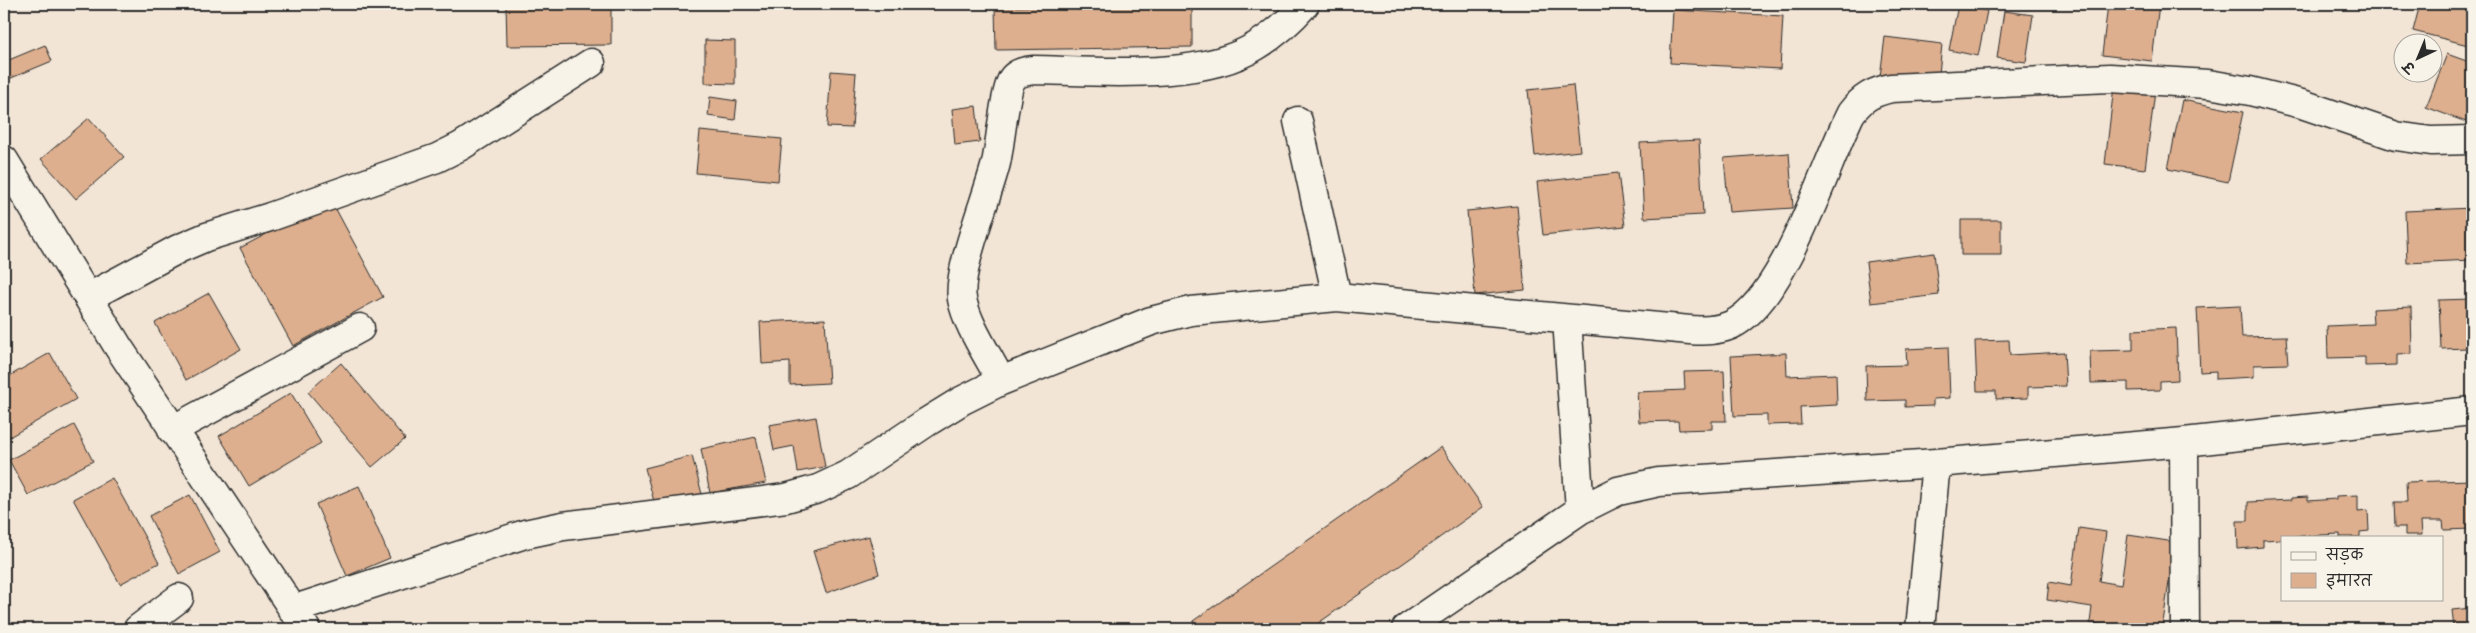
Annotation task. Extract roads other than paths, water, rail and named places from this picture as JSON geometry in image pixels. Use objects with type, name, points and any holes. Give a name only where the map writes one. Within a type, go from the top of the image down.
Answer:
[{"type":"street","points":[[1001,381],[969,318],[962,299],[962,281],[993,179],[1002,140],[1008,88],[1012,78],[1021,72],[1033,70],[1184,69],[1226,59],[1255,47],[1279,30],[1305,4]]},
{"type":"street","points":[[89,297],[178,249],[206,237],[437,158],[462,146],[591,63]]},
{"type":"street","points":[[4,160],[172,430],[299,619],[525,534],[563,526],[786,498],[818,489],[848,475],[961,401],[1001,381],[1159,319],[1191,311],[1337,297],[1713,331],[1732,325],[1762,299],[1792,248],[1851,113],[1860,100],[1874,91],[2110,78],[2208,84],[2250,91],[2302,104],[2396,136],[2431,141],[2472,140]]},
{"type":"street","points":[[1298,121],[1337,297]]},
{"type":"street","points":[[1567,319],[1580,510]]},
{"type":"street","points":[[172,430],[360,328]]},
{"type":"street","points":[[1406,629],[1580,510],[1618,491],[1659,482],[1936,463],[2184,442],[2472,411]]},
{"type":"street","points":[[2184,442],[2185,629]]},
{"type":"street","points":[[1920,629],[1936,463]]},
{"type":"street","points":[[138,629],[180,598]]}]
